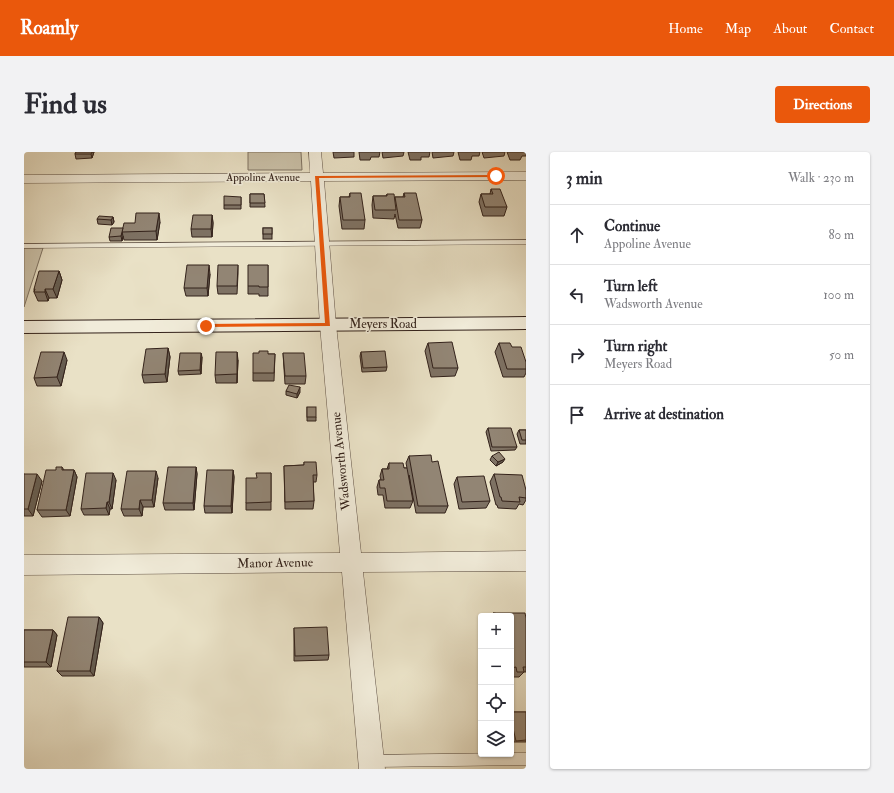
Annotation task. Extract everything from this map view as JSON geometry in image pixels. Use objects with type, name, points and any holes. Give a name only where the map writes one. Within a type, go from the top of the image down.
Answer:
[{"type":"street","name":"Wadsworth Avenue","points":[[315,152],[328,325],[371,765]]},
{"type":"street","name":"Appoline Avenue","points":[[24,179],[526,176]]},
{"type":"street","name":"Meyers Road","points":[[24,327],[526,324]]},
{"type":"street","name":"Manor Avenue","points":[[24,565],[526,561]]},
{"type":"lane","points":[[24,246],[526,242]]},
{"type":"lane","points":[[371,765],[526,759]]},
{"type":"shaded area","points":[[248,152],[301,152],[302,170],[248,170]]},
{"type":"shaded area","points":[[24,248],[43,248],[24,307]]},
{"type":"building","points":[[76,152],[92,152],[91,154],[75,154]]},
{"type":"building","points":[[491,189],[500,189],[507,207],[485,207],[481,194],[493,194]]},
{"type":"building","points":[[350,193],[361,193],[365,220],[343,220],[340,197],[350,197]]},
{"type":"building","points":[[404,193],[416,193],[422,220],[399,220],[395,197],[405,197]]},
{"type":"building","points":[[250,194],[264,194],[265,203],[250,203]]},
{"type":"building","points":[[387,194],[394,194],[396,210],[375,210],[373,196],[387,196]]},
{"type":"building","points":[[224,196],[241,197],[241,205],[224,205]]},
{"type":"building","points":[[136,213],[159,213],[156,231],[122,232],[124,223],[135,223]]},
{"type":"building","points":[[193,215],[212,215],[211,229],[191,229]]},
{"type":"building","points":[[99,216],[113,217],[111,220],[97,219]]},
{"type":"building","points":[[111,228],[123,228],[121,236],[109,237]]},
{"type":"building","points":[[263,228],[272,228],[272,234],[263,234]]},
{"type":"building","points":[[187,265],[209,265],[207,288],[184,288]]},
{"type":"building","points":[[218,265],[238,265],[237,286],[217,286]]},
{"type":"building","points":[[248,265],[268,265],[268,287],[248,286]]},
{"type":"building","points":[[39,271],[59,271],[53,289],[45,289],[45,292],[34,292]]},
{"type":"building","points":[[452,342],[458,368],[433,368],[428,343]]},
{"type":"building","points":[[499,343],[510,343],[512,347],[521,347],[526,362],[526,369],[507,369]]},
{"type":"building","points":[[168,348],[165,374],[142,375],[146,349]]},
{"type":"building","points":[[259,351],[268,351],[268,354],[275,354],[274,373],[253,373],[253,353],[259,353]]},
{"type":"building","points":[[385,351],[387,367],[363,368],[361,352]]},
{"type":"building","points":[[41,352],[64,352],[57,377],[34,378]]},
{"type":"building","points":[[216,352],[237,352],[237,374],[215,375]]},
{"type":"building","points":[[180,353],[201,353],[200,370],[178,371]]},
{"type":"building","points":[[283,353],[304,353],[306,376],[285,376]]},
{"type":"building","points":[[289,385],[300,387],[297,394],[286,391]]},
{"type":"building","points":[[307,407],[316,407],[316,417],[307,417]]},
{"type":"building","points":[[488,428],[511,428],[517,447],[492,447]]},
{"type":"building","points":[[519,430],[526,430],[526,440],[522,440]]},
{"type":"building","points":[[499,452],[505,459],[498,462],[492,456]]},
{"type":"building","points":[[431,455],[432,462],[438,461],[448,506],[418,506],[409,456]]},
{"type":"building","points":[[304,462],[316,462],[317,475],[313,475],[314,501],[285,502],[284,466],[304,465]]},
{"type":"building","points":[[389,463],[403,463],[404,468],[407,468],[413,501],[387,501],[385,488],[380,488],[379,480],[384,480],[382,469],[389,469]]},
{"type":"building","points":[[56,467],[62,467],[62,470],[74,470],[66,510],[37,510],[46,470],[56,470]]},
{"type":"building","points":[[168,467],[196,467],[193,503],[163,503]]},
{"type":"building","points":[[207,470],[233,470],[231,506],[204,506]]},
{"type":"building","points":[[127,471],[156,471],[152,500],[140,500],[139,509],[121,509]]},
{"type":"building","points":[[86,473],[113,473],[109,502],[107,502],[106,508],[81,509]]},
{"type":"building","points":[[256,473],[271,473],[271,502],[246,503],[246,478],[257,478]]},
{"type":"building","points":[[24,474],[37,474],[28,509],[24,509]]},
{"type":"building","points":[[494,474],[522,475],[526,490],[526,498],[519,497],[520,502],[502,501]]},
{"type":"building","points":[[484,476],[490,501],[462,502],[457,477]]},
{"type":"building","points":[[514,613],[525,613],[526,667],[523,667],[524,672],[517,672],[516,667],[514,667]]},
{"type":"building","points":[[68,617],[99,617],[90,671],[57,671]]},
{"type":"building","points":[[327,627],[329,655],[295,656],[294,628]]},
{"type":"building","points":[[24,630],[53,630],[46,662],[24,662]]},
{"type":"building","points":[[514,712],[526,712],[526,740],[516,741],[514,733]]},
{"type":"route","points":[[206,326],[328,325],[317,177],[496,176]]}]
